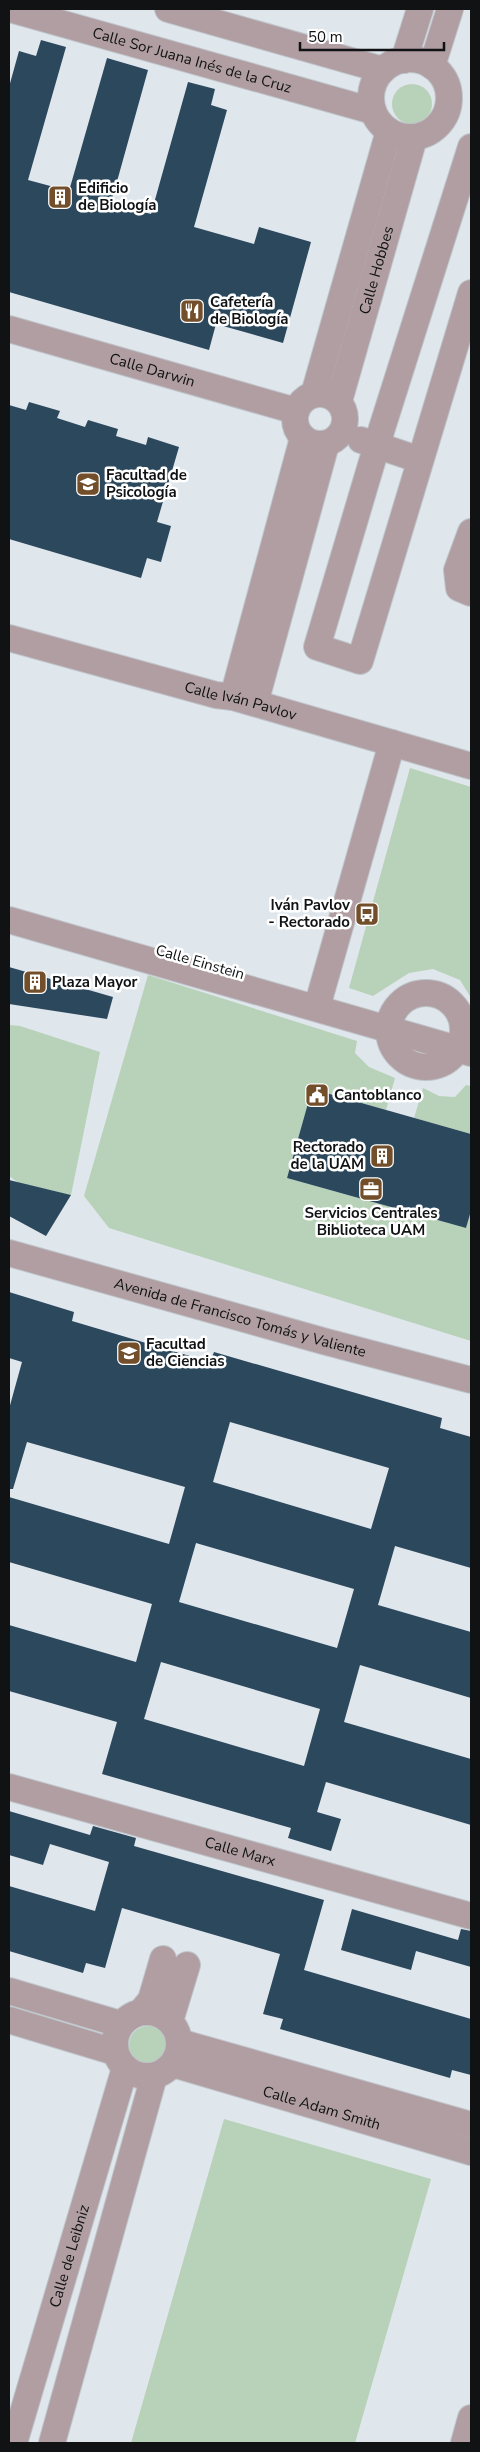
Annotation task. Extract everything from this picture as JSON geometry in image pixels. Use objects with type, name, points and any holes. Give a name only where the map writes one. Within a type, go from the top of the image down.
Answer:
[{"type":"street","name":"Calle Sor Juana Inés de la Cruz","points":[[10,9],[373,111]]},
{"type":"street","points":[[168,9],[394,65],[414,59],[471,95]]},
{"type":"street","points":[[420,9],[394,65],[372,89],[373,111],[389,131],[401,136],[425,133],[471,145],[379,436],[317,648],[360,661],[471,293]]},
{"type":"street","points":[[425,133],[443,121],[449,106],[449,94],[439,74],[450,9]]},
{"type":"street","name":"Calle Hobbes","points":[[305,402],[389,131]]},
{"type":"street","name":"Calle Hobbes","points":[[244,700],[425,133]]},
{"type":"street","name":"Calle Darwin","points":[[9,329],[305,402],[323,393],[331,428],[379,436],[423,450]]},
{"type":"street","points":[[305,402],[295,425],[331,428]]},
{"type":"street","points":[[471,532],[457,570],[459,588],[471,593]]},
{"type":"street","name":"Calle Iván Pavlov","points":[[9,638],[216,695],[244,700],[471,766]]},
{"type":"street","points":[[319,1001],[392,743]]},
{"type":"street","name":"Calle Einstein","points":[[9,908],[466,1045]]},
{"type":"street","name":"Calle Einstein","points":[[9,920],[319,1001]]},
{"type":"street","points":[[436,994],[450,1002],[460,1016],[466,1045],[442,1064],[420,1068],[410,1064],[397,1054],[389,1039],[389,1023],[396,1008],[414,995],[436,994]]},
{"type":"street","name":"Avenida de Francisco Tomás y Valiente","points":[[9,1252],[323,1341],[471,1380]]},
{"type":"street","name":"Calle Marx","points":[[9,1787],[471,1916]]},
{"type":"street","points":[[52,2443],[169,2051],[175,1962],[151,2000],[116,2034],[120,2060]]},
{"type":"street","points":[[9,1991],[131,2018],[161,2015],[169,2051]]},
{"type":"street","points":[[9,2020],[120,2060],[143,2077],[169,2051]]},
{"type":"street","name":"Calle Adam Smith","points":[[169,2051],[471,2125]]},
{"type":"street","name":"Calle Adam Smith","points":[[169,2051],[471,2152]]},
{"type":"street","name":"Calle de Leibniz","points":[[14,2443],[120,2060]]},
{"type":"street","points":[[464,2443],[471,2418]]},
{"type":"green space","points":[[416,84],[423,87],[429,93],[432,104],[431,112],[423,121],[416,124],[408,124],[401,121],[393,112],[392,100],[395,93],[404,85]]},
{"type":"green space","points":[[410,768],[471,787],[471,998],[460,980],[433,969],[409,973],[373,996],[349,988]]},
{"type":"green space","points":[[148,975],[357,1041],[355,1053],[369,1067],[395,1078],[386,1110],[312,1089],[287,1178],[466,1228],[471,1211],[471,1341],[109,1228],[84,1196]]},
{"type":"green space","points":[[9,1025],[20,1026],[100,1052],[71,1195],[19,1183],[9,1176]]},
{"type":"green space","points":[[466,1085],[471,1086],[471,1134],[414,1118],[423,1088],[439,1096],[455,1097]]},
{"type":"green space","points":[[148,2026],[155,2027],[161,2032],[166,2038],[166,2052],[161,2058],[155,2063],[148,2064],[141,2063],[135,2058],[130,2052],[129,2045],[130,2038],[135,2032],[141,2027]]},
{"type":"green space","points":[[224,2119],[431,2179],[355,2443],[131,2443]]},
{"type":"building","name":"Edificio de Biología","points":[[41,40],[66,47],[28,180],[69,191],[107,58],[148,70],[111,203],[151,214],[188,82],[215,89],[211,105],[227,110],[194,227],[254,244],[259,227],[311,242],[283,343],[216,324],[209,350],[9,292],[9,87],[19,51],[36,56]]},
{"type":"building","name":"Facultad de Psicología","points":[[29,402],[60,411],[57,418],[85,427],[88,420],[118,429],[116,436],[146,445],[148,437],[179,447],[157,522],[171,526],[161,562],[147,558],[141,578],[9,539],[9,405],[26,410]]},
{"type":"building","name":"Plaza Mayor","points":[[9,967],[113,997],[107,1019],[9,1004]]},
{"type":"building","name":"Rectorado de la UAM","points":[[312,1089],[471,1134],[471,1211],[466,1228],[287,1178]]},
{"type":"building","points":[[9,1180],[71,1195],[46,1236],[9,1216]]},
{"type":"building","points":[[9,1292],[74,1312],[72,1321],[210,1362],[214,1352],[442,1418],[440,1428],[471,1437],[471,1568],[395,1546],[378,1605],[471,1632],[471,1698],[360,1665],[344,1722],[471,1759],[471,1825],[326,1782],[317,1812],[341,1819],[331,1851],[288,1838],[291,1828],[102,1774],[117,1722],[9,1691],[9,1625],[136,1662],[152,1604],[9,1562],[9,1497],[169,1544],[185,1487],[27,1442],[13,1489],[9,1489],[9,1409],[22,1362],[9,1358]],"holes":[[[230,1422],[389,1468],[371,1529],[213,1482]],[[196,1543],[354,1589],[337,1648],[179,1602]],[[161,1662],[320,1709],[304,1766],[144,1719]]]},
{"type":"building","points":[[9,1811],[90,1835],[93,1826],[136,1838],[134,1846],[324,1900],[304,1970],[471,2019],[471,2075],[452,2070],[450,2078],[280,2029],[283,2019],[263,2014],[280,1954],[122,1908],[105,1968],[86,1963],[83,1973],[9,1951],[9,1886],[95,1911],[109,1862],[50,1844],[43,1865],[9,1855]]},
{"type":"building","points":[[352,1909],[458,1940],[461,1929],[471,1931],[471,1967],[416,1951],[411,1970],[341,1950]]},
{"type":"place","name":"Edificio de Biología","points":[[60,197]]},
{"type":"place","name":"Cafetería de Biología","points":[[192,311]]},
{"type":"place","name":"Facultad de Psicología","points":[[88,484]]},
{"type":"place","name":"Iván Pavlov - Rectorado","points":[[367,914]]},
{"type":"place","name":"Plaza Mayor","points":[[35,982]]},
{"type":"place","name":"Cantoblanco","points":[[317,1095]]},
{"type":"place","name":"Rectorado de la UAM","points":[[382,1156]]},
{"type":"place","name":"Servicios Centrales Biblioteca UAM","points":[[371,1189]]},
{"type":"place","name":"Facultad de Ciencias","points":[[129,1353]]}]
